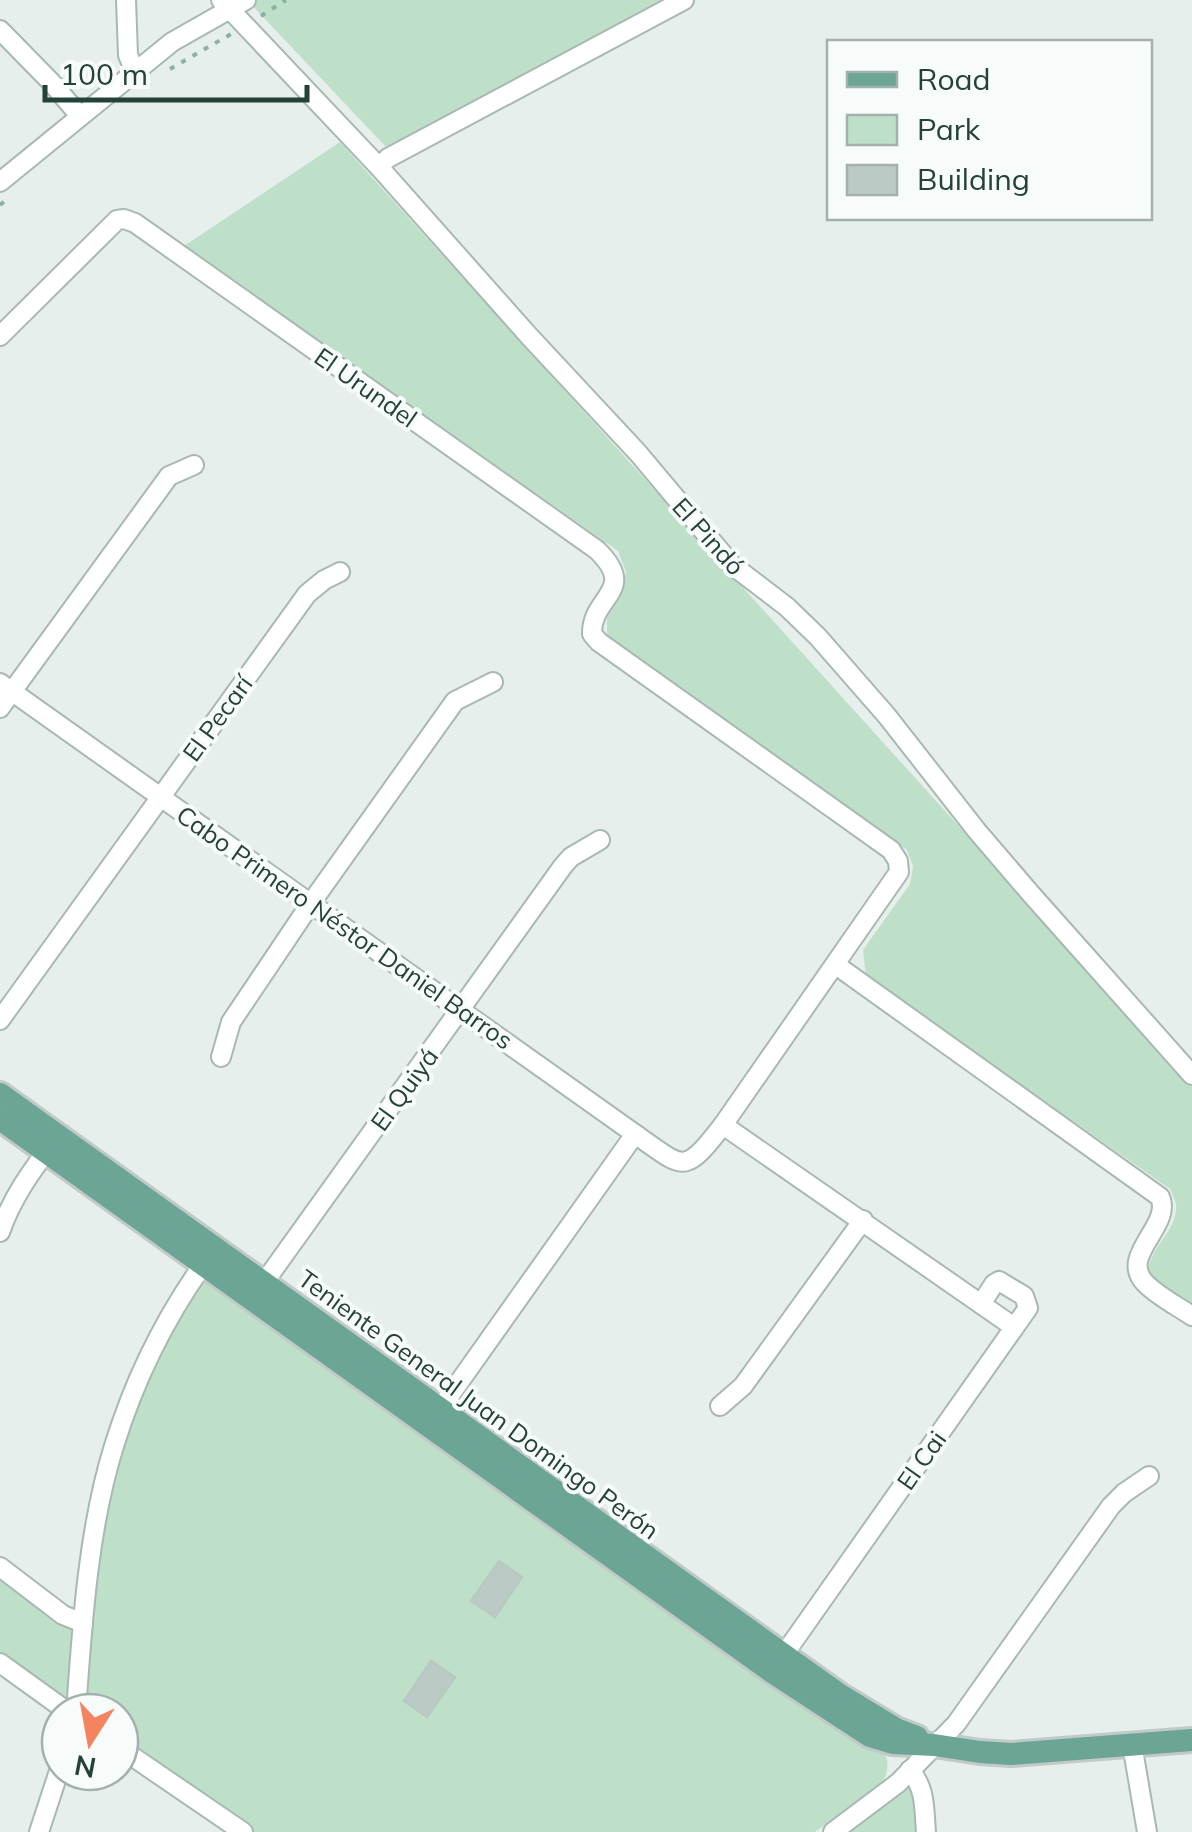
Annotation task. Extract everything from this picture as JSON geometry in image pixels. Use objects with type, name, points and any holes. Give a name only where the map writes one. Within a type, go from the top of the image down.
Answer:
[{"type":"main road","name":"Teniente General Juan Domingo Perón","points":[[0,1094],[52,1144],[778,1664],[896,1729],[934,1744],[1011,1754],[1192,1740]]},
{"type":"main road","name":"Teniente General Juan Domingo Perón","points":[[0,1119],[52,1144]]},
{"type":"street","points":[[126,0],[126,42],[135,72]]},
{"type":"street","points":[[378,167],[388,158],[684,0]]},
{"type":"street","points":[[8,187],[80,116],[187,32],[232,3]]},
{"type":"street","name":"El Pindó","points":[[232,3],[245,26],[638,453],[732,565],[788,608],[843,664],[1031,894],[1192,1075]]},
{"type":"street","points":[[0,30],[80,116]]},
{"type":"street","name":"El Urundel","points":[[0,336],[117,220],[124,219],[135,223],[581,538],[613,568],[612,591],[593,620],[592,634],[599,642],[892,850],[899,872],[836,965]]},
{"type":"street","points":[[0,708],[6,688],[169,476],[194,464]]},
{"type":"street","name":"El Pecarí","points":[[0,1020],[307,594],[340,572]]},
{"type":"street","points":[[221,1058],[231,1022],[454,701],[492,682]]},
{"type":"street","name":"Cabo Primero Néstor Daniel Barros","points":[[6,688],[672,1160],[693,1160],[723,1124]]},
{"type":"street","name":"El Quiyá","points":[[258,1291],[563,866],[571,856],[600,840]]},
{"type":"street","points":[[981,1304],[999,1281],[1027,1300],[1028,1308],[1014,1327],[981,1304],[863,1220],[723,1124],[836,965],[1160,1196],[1163,1213],[1140,1254],[1138,1272],[1144,1283],[1192,1316]]},
{"type":"street","points":[[434,1418],[635,1134]]},
{"type":"street","points":[[0,1232],[28,1174],[52,1144]]},
{"type":"street","points":[[720,1406],[743,1386],[863,1220]]},
{"type":"street","points":[[74,1692],[98,1515],[114,1446],[160,1335],[209,1257]]},
{"type":"street","name":"El Cai","points":[[778,1664],[1014,1327]]},
{"type":"street","points":[[833,1832],[881,1797],[956,1724],[1111,1506],[1149,1476]]},
{"type":"street","points":[[0,1566],[63,1615],[83,1623]]},
{"type":"street","points":[[0,1663],[43,1692]]},
{"type":"street","points":[[1132,1744],[1147,1832]]},
{"type":"street","points":[[140,1762],[243,1832]]},
{"type":"street","points":[[910,1770],[923,1793],[926,1832]]},
{"type":"street","points":[[39,1832],[52,1792]]},
{"type":"path","points":[[171,67],[286,0]]},
{"type":"path","points":[[0,205],[8,187]]},
{"type":"green space","points":[[247,0],[668,0],[395,151],[387,148]]},
{"type":"green space","points":[[340,142],[1192,1084],[1192,1307],[1149,1274],[1152,1256],[1175,1215],[1170,1189],[866,976],[863,950],[910,884],[913,866],[907,850],[607,635],[607,618],[622,594],[626,572],[618,551],[184,246]]},
{"type":"green space","points":[[205,1282],[215,1285],[883,1750],[888,1766],[883,1782],[815,1832],[250,1832],[140,1753],[140,1692],[80,1692],[104,1508],[136,1406],[170,1332],[197,1286]]},
{"type":"green space","points":[[0,1567],[83,1623],[78,1692],[45,1692],[0,1663]]},
{"type":"green space","points":[[911,1785],[917,1832],[847,1832]]},
{"type":"building","points":[[499,1561],[522,1577],[495,1617],[471,1601]]},
{"type":"building","points":[[431,1661],[455,1677],[427,1717],[404,1701]]}]
